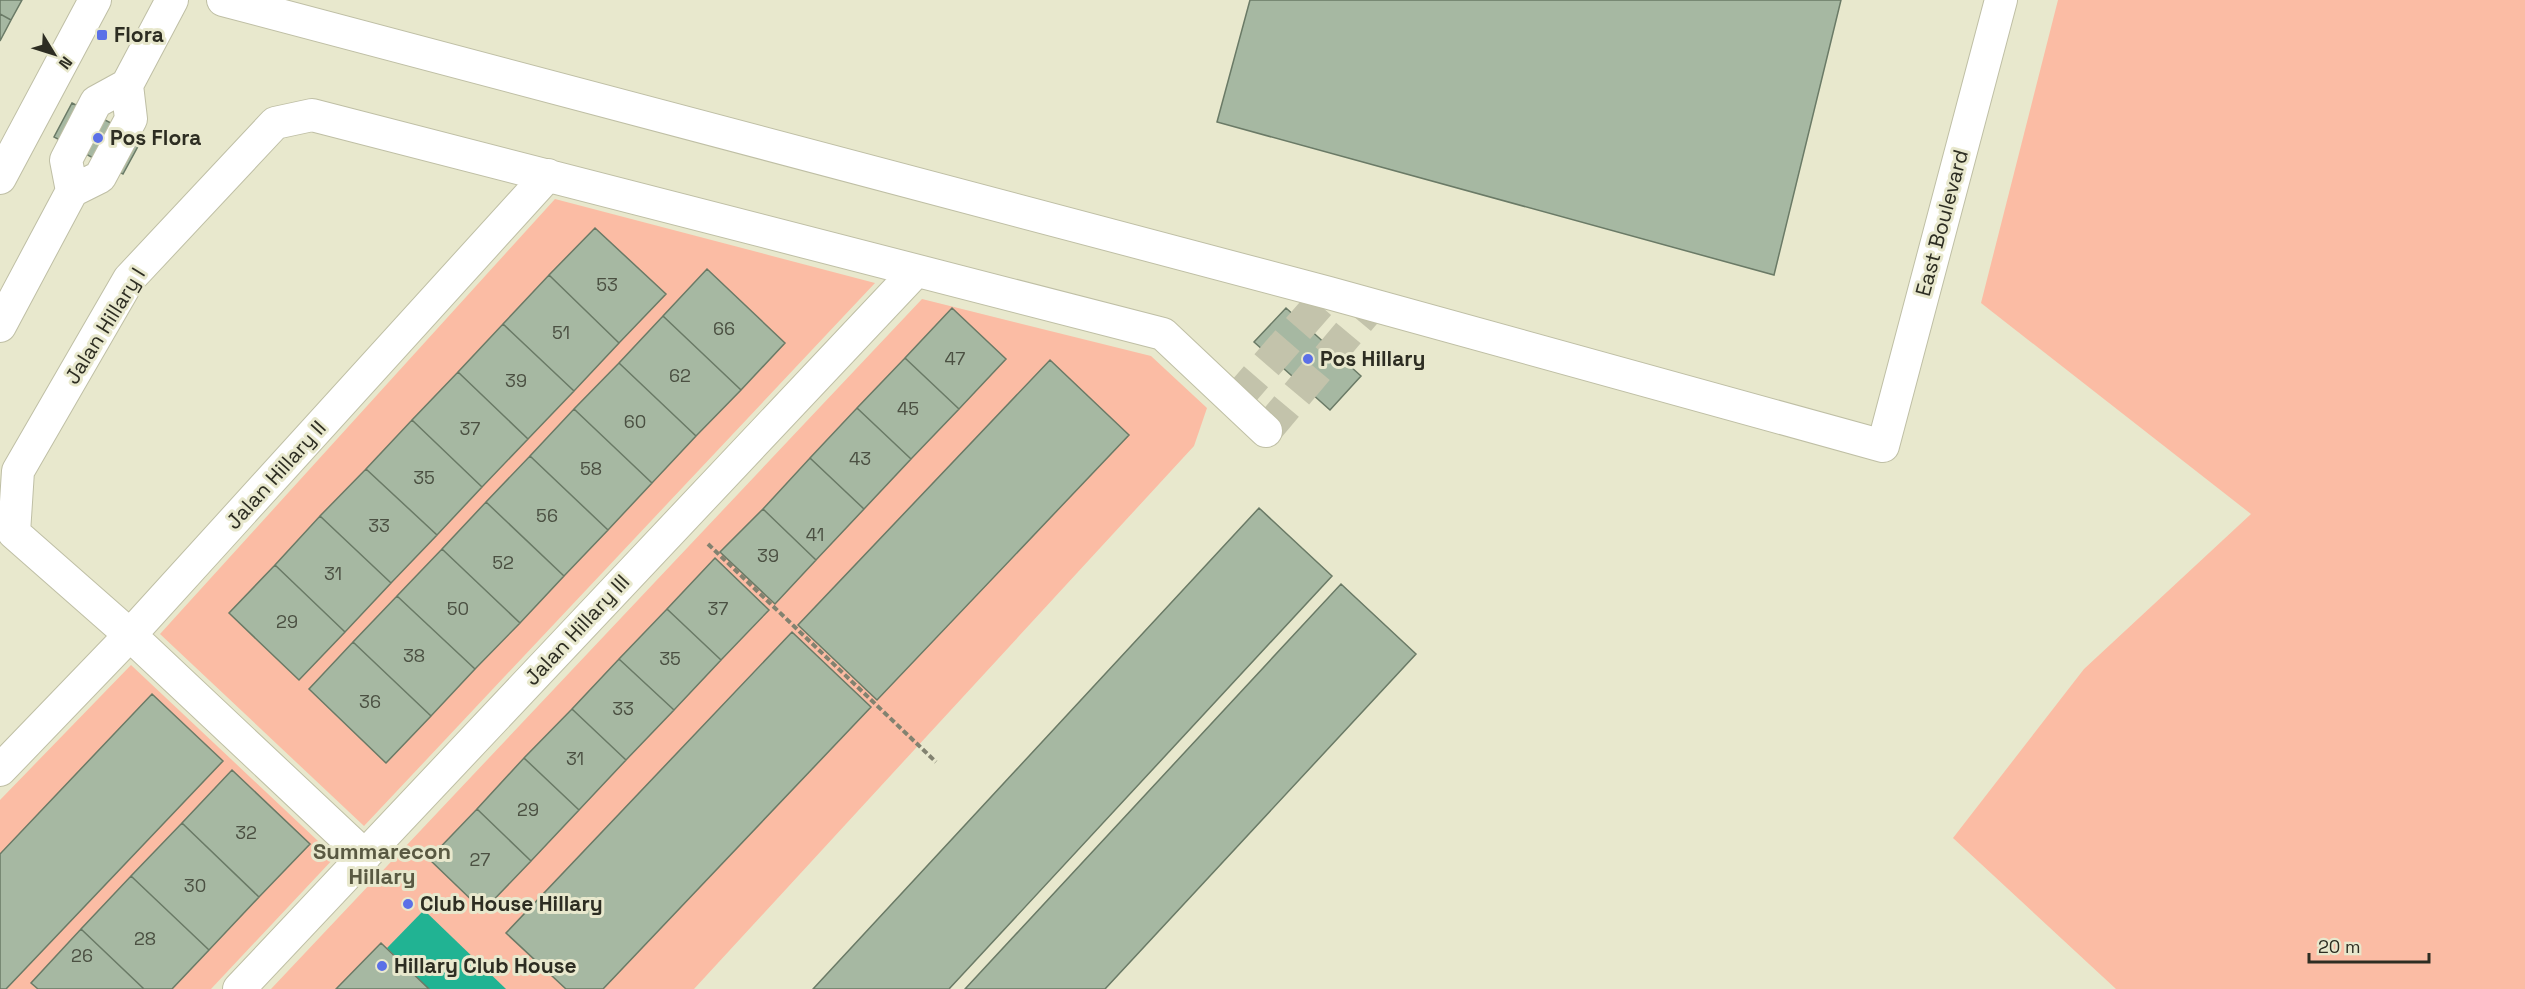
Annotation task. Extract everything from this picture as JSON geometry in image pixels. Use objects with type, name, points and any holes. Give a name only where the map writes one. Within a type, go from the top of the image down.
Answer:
[{"type":"street","points":[[0,178],[94,0]]},
{"type":"street","points":[[72,191],[66,160],[96,102],[127,85],[172,0]]},
{"type":"street","name":"East Boulevard","points":[[223,0],[1329,293],[1883,446],[2001,0]]},
{"type":"street","points":[[0,327],[72,191],[100,177],[131,119],[127,85]]},
{"type":"street","name":"Jalan Hillary I","points":[[130,636],[14,533],[18,471],[129,279],[275,123],[312,115],[548,176]]},
{"type":"street","points":[[548,176],[1163,334],[1266,430]]},
{"type":"street","name":"Jalan Hillary II","points":[[0,770],[130,636],[548,176]]},
{"type":"street","name":"Jalan Hillary III","points":[[239,989],[915,272]]},
{"type":"street","points":[[130,636],[365,856]]},
{"type":"path","points":[[682,519],[936,762]]},
{"type":"shaded area","points":[[2058,0],[2525,0],[2525,989],[2116,989],[1953,838],[2084,669],[2251,514],[1981,303]]},
{"type":"shaded area","points":[[555,199],[875,283],[364,826],[160,634]]},
{"type":"shaded area","points":[[922,299],[1151,356],[1207,408],[1194,446],[694,989],[271,989]]},
{"type":"shaded area","points":[[131,665],[335,857],[211,989],[0,989],[0,800]]},
{"type":"water","points":[[424,910],[506,989],[429,989],[387,948]]},
{"type":"building","points":[[0,0],[22,0],[11,20],[0,14]]},
{"type":"building","points":[[1250,0],[1841,0],[1774,275],[1217,122]]},
{"type":"building","points":[[0,14],[11,20],[0,41]]},
{"type":"building","name":"Pos Flora","points":[[72,103],[142,139],[123,174],[54,137]]},
{"type":"building","points":[[595,228],[666,294],[619,343],[549,275]]},
{"type":"building","points":[[707,269],[785,343],[741,390],[663,316]]},
{"type":"building","points":[[549,275],[619,343],[574,391],[503,324]]},
{"type":"building","points":[[952,308],[1006,359],[959,409],[905,358]]},
{"type":"building","name":"Pos Hillary","points":[[1286,308],[1361,376],[1330,410],[1254,342]]},
{"type":"building","points":[[663,316],[741,390],[696,436],[619,363]]},
{"type":"building","points":[[503,324],[574,391],[528,439],[458,372]]},
{"type":"building","points":[[905,358],[959,409],[911,459],[857,408]]},
{"type":"building","points":[[1050,360],[1129,435],[877,700],[798,625]]},
{"type":"building","points":[[619,363],[696,436],[652,483],[574,409]]},
{"type":"building","points":[[458,372],[528,439],[482,487],[412,420]]},
{"type":"building","points":[[857,408],[911,459],[864,509],[810,458]]},
{"type":"building","points":[[574,409],[652,483],[608,530],[530,456]]},
{"type":"building","points":[[412,420],[482,487],[437,535],[366,469]]},
{"type":"building","points":[[530,456],[608,530],[564,576],[486,502]]},
{"type":"building","points":[[810,458],[864,509],[816,560],[763,509]]},
{"type":"building","points":[[366,469],[437,535],[391,583],[320,516]]},
{"type":"building","points":[[486,502],[564,576],[520,623],[442,549]]},
{"type":"building","points":[[1259,508],[1332,576],[949,989],[813,989]]},
{"type":"building","points":[[763,509],[816,560],[775,604],[720,552]]},
{"type":"building","points":[[320,516],[391,583],[345,632],[275,565]]},
{"type":"building","points":[[442,549],[520,623],[475,669],[397,596]]},
{"type":"building","points":[[715,558],[769,610],[721,660],[667,609]]},
{"type":"building","points":[[275,565],[345,632],[299,680],[229,613]]},
{"type":"building","points":[[1341,584],[1416,654],[1105,989],[965,989]]},
{"type":"building","points":[[397,596],[475,669],[431,716],[353,642]]},
{"type":"building","points":[[667,609],[721,660],[674,710],[619,659]]},
{"type":"building","points":[[792,632],[871,707],[603,989],[566,989],[506,933]]},
{"type":"building","points":[[353,642],[431,716],[386,763],[309,689]]},
{"type":"building","points":[[619,659],[674,710],[626,760],[572,709]]},
{"type":"building","points":[[152,694],[223,761],[6,989],[0,989],[0,854]]},
{"type":"building","points":[[572,709],[626,760],[579,810],[524,758]]},
{"type":"building","points":[[524,758],[579,810],[531,861],[477,809]]},
{"type":"building","points":[[232,770],[310,844],[259,897],[182,823]]},
{"type":"building","points":[[477,809],[531,861],[483,911],[429,859]]},
{"type":"building","points":[[182,823],[259,897],[209,950],[131,876]]},
{"type":"building","points":[[131,876],[209,950],[172,989],[144,989],[81,929]]},
{"type":"building","points":[[81,929],[144,989],[38,989],[31,983]]},
{"type":"building","name":"Hillary Club House","points":[[381,943],[429,989],[336,989]]},
{"type":"tunnel","points":[[1235,401],[1329,293]]},
{"type":"tunnel","points":[[1266,431],[1372,305]]},
{"type":"place","name":"Flora","points":[[102,35]]},
{"type":"place","name":"Pos Flora","points":[[98,138]]},
{"type":"place","name":"Pos Hillary","points":[[1308,359]]},
{"type":"place","name":"Club House Hillary","points":[[408,904]]},
{"type":"place","name":"Hillary Club House","points":[[382,966]]},
{"type":"district","name":"Summarecon Hillary","points":[[382,864]]}]
